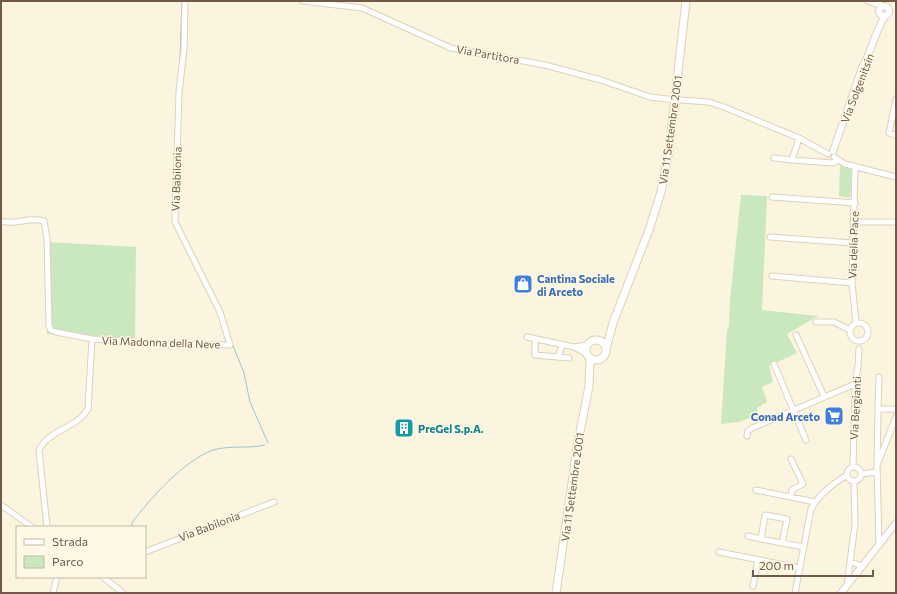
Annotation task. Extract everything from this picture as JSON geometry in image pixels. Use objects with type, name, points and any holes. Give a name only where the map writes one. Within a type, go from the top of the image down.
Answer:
[{"type":"main road","name":"Via 11 Settembre 2001","points":[[556,593],[578,442],[590,381],[598,361],[603,358],[613,323],[658,204],[678,100],[686,1]]},
{"type":"main road","name":"Via 11 Settembre 2001","points":[[599,341],[613,323]]},
{"type":"main road","points":[[587,345],[592,341],[599,341],[603,343],[606,348]]},
{"type":"main road","name":"Via 11 Settembre 2001","points":[[587,345],[590,381]]},
{"type":"main road","points":[[588,356],[598,361]]},
{"type":"street","name":"Via Babilonia","points":[[185,1],[184,49],[179,92],[175,222],[220,312],[230,345]]},
{"type":"street","name":"Via Partitora","points":[[303,1],[362,8],[451,48],[546,64],[601,80],[650,97],[709,102],[799,138],[855,167],[896,177]]},
{"type":"street","points":[[870,2],[884,11],[896,11]]},
{"type":"street","name":"Via Solgenitsin","points":[[833,155],[856,84],[884,11]]},
{"type":"street","points":[[896,99],[889,133],[896,135]]},
{"type":"street","points":[[792,160],[799,138]]},
{"type":"street","points":[[774,158],[833,163],[833,155]]},
{"type":"street","name":"Via della Pace","points":[[855,167],[852,283],[856,323]]},
{"type":"street","points":[[772,196],[855,203]]},
{"type":"street","name":"Via Madonna della Neve","points":[[1,221],[10,223],[34,220],[44,221],[47,239],[49,326],[51,330],[92,339],[165,344],[230,345]]},
{"type":"street","points":[[853,222],[896,222]]},
{"type":"street","points":[[770,237],[853,243]]},
{"type":"street","points":[[772,276],[852,283]]},
{"type":"street","points":[[816,322],[834,322],[850,330],[856,323],[864,325],[868,332],[866,337],[857,341]]},
{"type":"street","name":"Via Bergianti","points":[[850,330],[850,335],[857,341],[859,349],[855,384],[853,467]]},
{"type":"street","points":[[796,335],[824,396]]},
{"type":"street","points":[[527,337],[574,347],[587,345]]},
{"type":"street","points":[[535,338],[535,355],[570,358]]},
{"type":"street","name":"Via Madonna della Neve","points":[[47,526],[39,450],[43,442],[83,417],[88,409],[92,339]]},
{"type":"street","points":[[558,357],[562,345]]},
{"type":"street","points":[[574,347],[588,356]]},
{"type":"street","points":[[774,364],[806,440]]},
{"type":"street","points":[[879,377],[877,464],[879,545]]},
{"type":"street","points":[[747,436],[748,431],[752,428],[855,384]]},
{"type":"street","points":[[878,409],[896,409]]},
{"type":"street","points":[[877,464],[896,417]]},
{"type":"street","points":[[791,459],[803,484],[792,490],[791,497]]},
{"type":"street","points":[[795,593],[811,509],[815,502],[831,485],[847,475],[849,469],[853,467],[857,468],[861,474]]},
{"type":"street","points":[[861,474],[877,472]]},
{"type":"street","points":[[854,481],[858,480],[861,474]]},
{"type":"street","points":[[847,475],[850,480],[854,481]]},
{"type":"street","points":[[847,585],[855,524],[854,481]]},
{"type":"street","points":[[756,490],[815,502]]},
{"type":"street","name":"Via Babilonia","points":[[146,552],[274,502]]},
{"type":"street","points":[[1,505],[31,526]]},
{"type":"street","points":[[760,539],[765,515],[787,519],[782,543]]},
{"type":"street","points":[[841,593],[896,523]]},
{"type":"street","points":[[748,536],[804,547]]},
{"type":"street","points":[[719,552],[800,568]]},
{"type":"street","points":[[753,586],[758,560]]},
{"type":"street","points":[[851,562],[862,566]]},
{"type":"street","points":[[53,593],[57,578]]},
{"type":"street","points":[[104,578],[123,593]]},
{"type":"green space","points":[[840,164],[852,170],[850,198],[839,196]]},
{"type":"green space","points":[[741,195],[767,196],[762,310],[818,316],[787,334],[797,353],[769,366],[773,382],[762,387],[767,402],[757,408],[758,415],[739,422],[721,424],[727,330],[729,326],[730,300]]},
{"type":"green space","points":[[45,242],[136,247],[135,338],[47,334]]},
{"type":"waterway","points":[[180,58],[182,1]]},
{"type":"waterway","points":[[232,343],[244,373],[250,402],[268,443]]},
{"type":"waterway","points":[[132,526],[132,523],[168,481],[202,455],[213,450],[265,445]]},
{"type":"place","name":"Cantina Sociale di Arceto","points":[[523,284]]},
{"type":"place","name":"Conad Arceto","points":[[834,416]]},
{"type":"place","name":"PreGel S.p.A.","points":[[404,428]]}]
